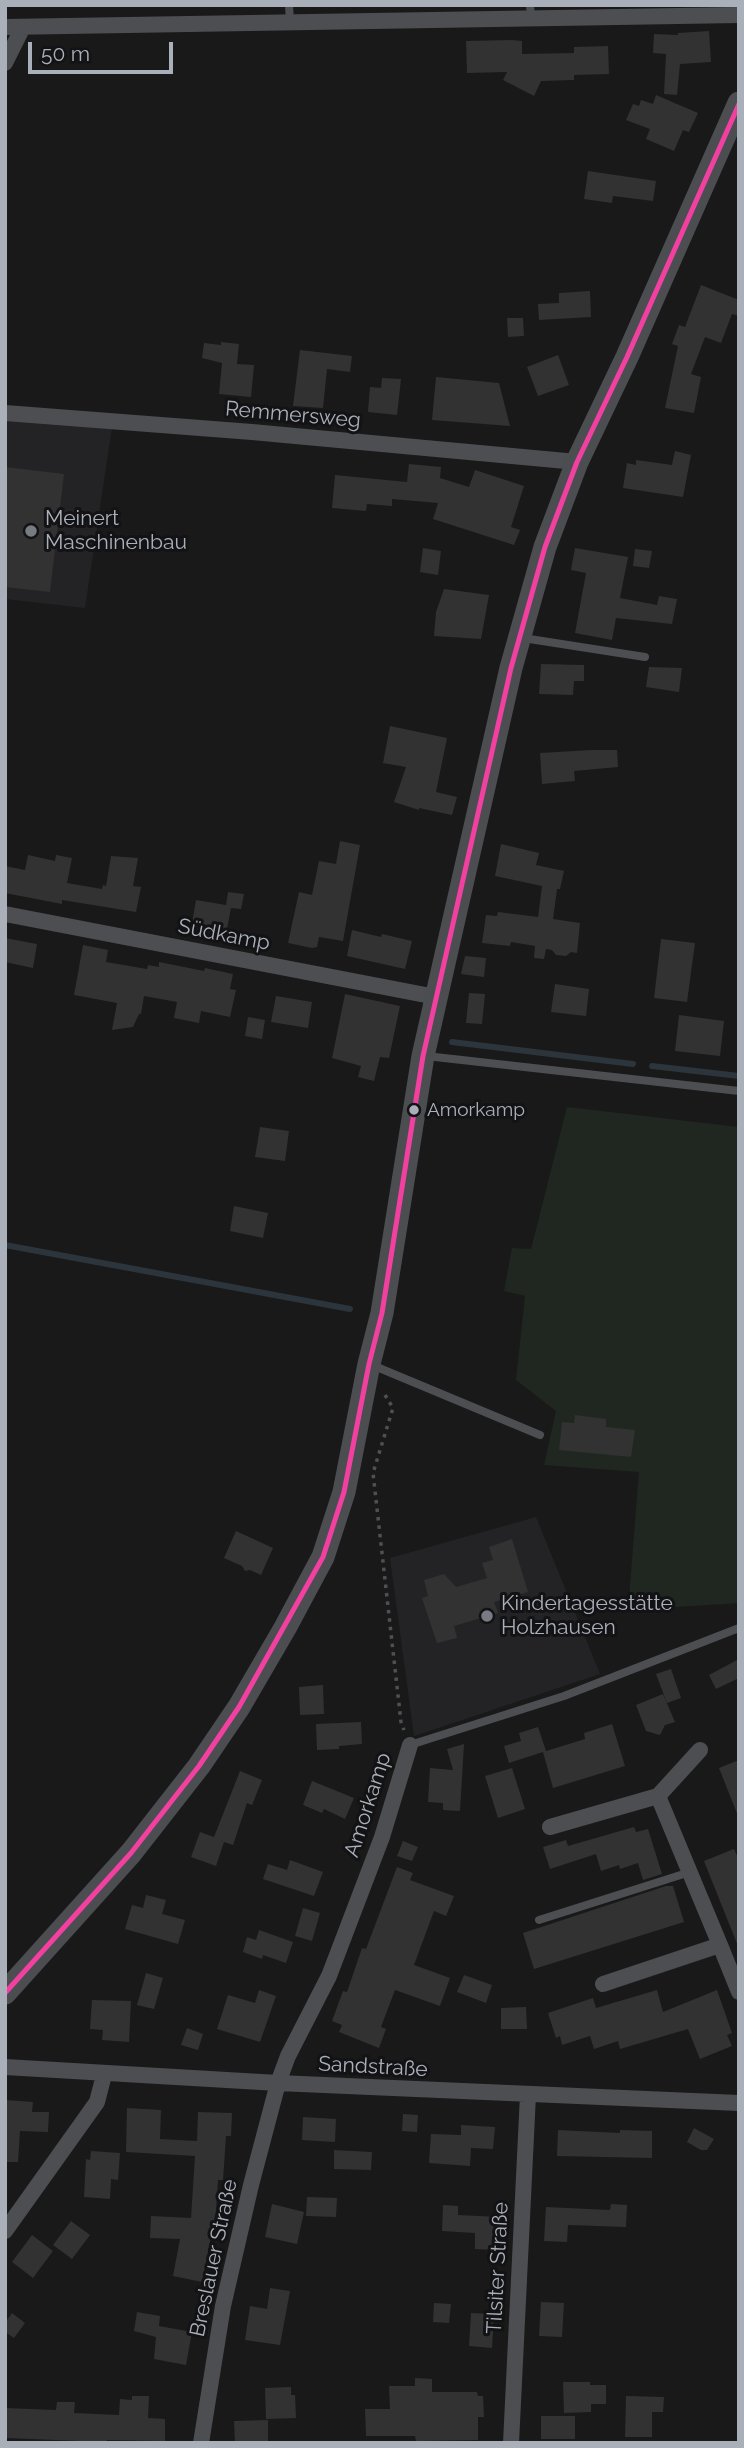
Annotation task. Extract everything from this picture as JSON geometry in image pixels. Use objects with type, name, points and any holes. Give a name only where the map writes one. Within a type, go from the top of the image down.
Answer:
[{"type":"street","points":[[5,27],[290,22],[530,11],[739,15]]},
{"type":"street","points":[[5,63],[23,27]]},
{"type":"street","points":[[5,1993],[131,1853],[191,1777],[239,1707],[323,1557],[344,1492],[382,1313],[423,1056],[520,638],[545,547],[577,462],[627,357],[739,103]]},
{"type":"street","name":"Remmersweg","points":[[5,412],[577,462]]},
{"type":"street","name":"Südkamp","points":[[5,914],[436,997]]},
{"type":"street","name":"Amorkamp","points":[[278,2083],[288,2056],[329,1976],[382,1838],[410,1745]]},
{"type":"street","points":[[550,1827],[658,1796],[700,1750]]},
{"type":"street","points":[[658,1796],[739,1992]]},
{"type":"street","points":[[603,1984],[720,1945]]},
{"type":"street","name":"Sandstraße","points":[[5,2067],[104,2075],[739,2103]]},
{"type":"street","points":[[5,2231],[97,2102],[104,2075]]},
{"type":"street","name":"Breslauer Straße","points":[[201,2443],[223,2306],[278,2083]]},
{"type":"street","name":"Tilsiter Straße","points":[[511,2443],[528,2095]]},
{"type":"lane","points":[[289,5],[290,22]]},
{"type":"lane","points":[[520,638],[645,657]]},
{"type":"lane","points":[[423,1056],[739,1091]]},
{"type":"lane","points":[[368,1371],[540,1435]]},
{"type":"lane","name":"Amorkamp","points":[[410,1745],[564,1696],[739,1628]]},
{"type":"lane","points":[[538,1920],[690,1872]]},
{"type":"path","points":[[368,1371],[393,1408],[373,1473],[401,1722],[410,1745]]},
{"type":"shaded area","points":[[5,420],[112,427],[85,608],[5,599]]},
{"type":"shaded area","points":[[567,1107],[739,1127],[739,1603],[628,1610],[639,1472],[544,1465],[556,1411],[516,1380],[525,1296],[504,1291],[512,1248],[531,1249]]},
{"type":"shaded area","name":"Kindertagesstätte Holzhausen","points":[[536,1517],[600,1674],[414,1736],[390,1558]]},
{"type":"building","points":[[709,31],[711,62],[680,64],[677,95],[664,94],[666,54],[653,53],[654,34],[678,35]]},
{"type":"building","points":[[466,41],[522,41],[522,54],[574,53],[574,47],[608,46],[609,74],[574,75],[574,80],[541,81],[534,96],[503,80],[507,72],[467,73]]},
{"type":"building","points":[[656,95],[698,113],[689,132],[683,130],[674,151],[646,139],[650,129],[626,120],[633,104],[639,106],[641,100],[653,104]]},
{"type":"building","points":[[588,171],[656,181],[653,201],[613,196],[612,203],[584,199]]},
{"type":"building","points":[[701,285],[739,300],[739,316],[732,314],[721,343],[705,337],[691,374],[701,377],[694,413],[665,408],[678,346],[672,344],[679,325],[685,327]]},
{"type":"building","points":[[590,291],[591,317],[539,320],[538,304],[559,303],[559,293]]},
{"type":"building","points":[[507,318],[523,318],[524,336],[508,337]]},
{"type":"building","points":[[221,342],[239,344],[237,364],[254,365],[251,397],[219,394],[222,363],[202,358],[204,343],[221,345]]},
{"type":"building","points":[[300,350],[352,356],[350,372],[327,369],[323,408],[293,406]]},
{"type":"building","points":[[558,355],[569,385],[538,396],[527,367]]},
{"type":"building","points":[[436,377],[499,383],[510,426],[432,420]]},
{"type":"building","points":[[382,378],[401,379],[397,415],[368,412],[370,387],[381,388]]},
{"type":"building","points":[[675,451],[691,455],[683,497],[623,488],[627,463],[636,465],[636,460],[672,465]]},
{"type":"building","points":[[409,464],[441,467],[440,478],[469,487],[475,470],[524,486],[511,527],[520,530],[514,545],[433,519],[438,503],[392,499],[392,506],[367,504],[366,511],[332,508],[335,475],[407,482]]},
{"type":"building","name":"Meinert Maschinenbau","points":[[5,467],[64,474],[50,592],[5,587]]},
{"type":"building","points":[[423,548],[441,551],[438,575],[420,572]]},
{"type":"building","points":[[575,548],[628,557],[620,598],[657,605],[659,596],[677,599],[672,624],[616,618],[612,640],[575,633],[586,573],[571,570]]},
{"type":"building","points":[[635,549],[652,551],[649,568],[633,566]]},
{"type":"building","points":[[444,589],[489,595],[481,639],[434,636],[436,612]]},
{"type":"building","points":[[541,664],[584,665],[584,681],[574,681],[573,695],[539,694]]},
{"type":"building","points":[[649,667],[682,668],[679,692],[646,687]]},
{"type":"building","points":[[390,726],[447,738],[436,792],[457,797],[452,815],[419,810],[394,802],[406,767],[383,763]]},
{"type":"building","points":[[617,750],[618,767],[574,771],[575,781],[542,784],[540,753]]},
{"type":"building","points":[[340,841],[360,845],[343,941],[319,937],[317,947],[312,948],[288,943],[299,892],[312,895],[319,861],[336,864]]},
{"type":"building","points":[[501,844],[539,853],[536,865],[564,871],[560,889],[557,889],[553,919],[580,923],[577,953],[556,955],[552,950],[546,949],[544,959],[534,958],[535,946],[511,942],[510,946],[482,943],[486,915],[497,916],[498,912],[538,917],[542,886],[495,876]]},
{"type":"building","points":[[28,855],[55,861],[56,855],[72,858],[67,883],[102,889],[103,885],[106,886],[111,856],[138,858],[133,886],[141,887],[136,912],[62,900],[62,904],[5,893],[5,866],[25,870]]},
{"type":"building","points":[[228,892],[244,894],[241,909],[231,908],[227,929],[192,923],[196,900],[226,905]]},
{"type":"building","points":[[352,930],[412,941],[405,969],[347,956]]},
{"type":"building","points":[[5,938],[37,944],[33,968],[5,962]]},
{"type":"building","points":[[661,939],[695,943],[687,1002],[654,998]]},
{"type":"building","points":[[83,945],[108,950],[106,962],[147,969],[148,965],[159,967],[159,962],[233,974],[230,989],[236,990],[230,1017],[201,1011],[199,1023],[174,1018],[177,1002],[144,996],[141,1014],[133,1027],[112,1030],[117,1003],[74,995]]},
{"type":"building","points":[[465,956],[486,958],[484,977],[461,974]]},
{"type":"building","points":[[555,984],[589,989],[586,1016],[551,1012]]},
{"type":"building","points":[[469,993],[485,994],[482,1024],[466,1023]]},
{"type":"building","points":[[345,994],[400,1006],[389,1058],[380,1057],[374,1081],[358,1077],[361,1066],[332,1058]]},
{"type":"building","points":[[276,996],[312,1002],[308,1028],[271,1022]]},
{"type":"building","points":[[679,1015],[724,1021],[720,1056],[675,1051]]},
{"type":"building","points":[[248,1017],[265,1020],[262,1039],[245,1036]]},
{"type":"building","points":[[260,1127],[289,1131],[285,1161],[255,1157]]},
{"type":"building","points":[[234,1206],[268,1213],[263,1238],[230,1231]]},
{"type":"building","points":[[575,1415],[606,1419],[606,1427],[635,1430],[631,1457],[559,1450],[562,1422],[574,1423]]},
{"type":"building","points":[[236,1531],[273,1548],[261,1575],[250,1570],[245,1571],[242,1566],[224,1558]]},
{"type":"building","points":[[512,1539],[528,1592],[494,1602],[498,1613],[454,1626],[457,1638],[437,1643],[422,1598],[428,1596],[424,1580],[444,1574],[456,1587],[487,1578],[482,1563],[493,1560],[489,1547]]},
{"type":"building","points":[[739,1659],[739,1678],[716,1689],[709,1675]]},
{"type":"building","points":[[671,1669],[681,1698],[667,1703],[656,1674]]},
{"type":"building","points":[[323,1685],[324,1714],[300,1715],[299,1687]]},
{"type":"building","points":[[663,1694],[675,1722],[665,1725],[660,1735],[646,1731],[636,1705]]},
{"type":"building","points":[[361,1722],[362,1744],[317,1750],[316,1724]]},
{"type":"building","points":[[612,1724],[625,1766],[553,1788],[543,1752],[509,1763],[504,1746],[521,1741],[519,1733],[538,1727],[546,1751],[585,1739],[584,1733]]},
{"type":"building","points":[[464,1744],[460,1811],[443,1810],[443,1803],[428,1802],[430,1768],[453,1770],[447,1749]]},
{"type":"building","points":[[739,1760],[739,1815],[738,1816],[719,1768]]},
{"type":"building","points":[[512,1768],[525,1809],[498,1818],[485,1776]]},
{"type":"building","points":[[240,1771],[262,1780],[252,1805],[247,1803],[233,1845],[224,1842],[216,1866],[191,1857],[200,1832],[214,1837]]},
{"type":"building","points":[[312,1781],[354,1798],[345,1819],[324,1809],[322,1813],[303,1805]]},
{"type":"building","points":[[634,1827],[636,1832],[648,1829],[662,1874],[643,1880],[638,1863],[601,1871],[596,1854],[550,1869],[543,1847],[566,1840],[568,1846]]},
{"type":"building","points":[[403,1841],[418,1847],[412,1861],[397,1856]]},
{"type":"building","points":[[734,1849],[739,1860],[738,1946],[704,1861]]},
{"type":"building","points":[[290,1860],[323,1872],[314,1896],[263,1879],[268,1864],[287,1870]]},
{"type":"building","points":[[397,1867],[413,1873],[410,1880],[454,1896],[446,1916],[434,1911],[414,1965],[450,1978],[440,2006],[395,1990],[381,2027],[386,2029],[379,2048],[339,2032],[342,2025],[332,2021],[343,1991],[347,1992],[362,1948],[366,1949]]},
{"type":"building","points":[[673,1886],[684,1922],[534,1969],[523,1933]]},
{"type":"building","points":[[146,1895],[166,1900],[162,1914],[185,1920],[178,1944],[125,1929],[132,1905],[143,1908]]},
{"type":"building","points":[[303,1908],[320,1913],[312,1941],[295,1936]]},
{"type":"building","points":[[259,1930],[293,1942],[286,1963],[243,1952],[247,1937],[256,1940]]},
{"type":"building","points":[[146,1973],[163,1978],[154,2009],[137,2005]]},
{"type":"building","points":[[464,1975],[492,1985],[486,2003],[457,1992]]},
{"type":"building","points":[[259,1990],[276,1996],[260,2042],[217,2029],[228,1995],[255,2003]]},
{"type":"building","points":[[657,1990],[663,2012],[717,1990],[732,2033],[727,2035],[732,2046],[700,2059],[688,2029],[620,2049],[618,2041],[594,2049],[590,2036],[562,2045],[560,2036],[556,2038],[548,2013],[593,1998],[596,2008]]},
{"type":"building","points":[[92,2000],[131,2001],[129,2042],[102,2040],[103,2030],[90,2029]]},
{"type":"building","points":[[526,2007],[527,2029],[501,2029],[501,2008]]},
{"type":"building","points":[[187,2028],[203,2034],[198,2050],[181,2045]]},
{"type":"building","points":[[5,2100],[33,2102],[32,2112],[49,2112],[48,2132],[20,2131],[18,2162],[5,2162]]},
{"type":"building","points":[[127,2108],[161,2110],[160,2139],[197,2141],[198,2112],[232,2113],[231,2136],[226,2136],[223,2180],[218,2180],[216,2211],[202,2282],[173,2276],[180,2239],[150,2238],[151,2216],[191,2218],[195,2156],[126,2152]]},
{"type":"building","points":[[403,2114],[418,2115],[417,2132],[402,2131]]},
{"type":"building","points":[[303,2117],[336,2119],[335,2142],[302,2140]]},
{"type":"building","points":[[461,2125],[495,2127],[493,2149],[471,2148],[470,2166],[429,2163],[431,2134],[461,2135]]},
{"type":"building","points":[[694,2128],[714,2139],[707,2150],[701,2150],[687,2142]]},
{"type":"building","points":[[558,2130],[620,2133],[620,2130],[652,2131],[652,2158],[557,2156]]},
{"type":"building","points":[[334,2150],[372,2152],[371,2170],[334,2169]]},
{"type":"building","points":[[91,2151],[120,2153],[118,2180],[111,2179],[110,2199],[84,2197],[86,2159],[90,2160]]},
{"type":"building","points":[[307,2197],[337,2198],[336,2217],[306,2216]]},
{"type":"building","points":[[272,2204],[304,2212],[297,2244],[265,2237]]},
{"type":"building","points":[[611,2204],[627,2205],[626,2227],[568,2225],[567,2242],[544,2241],[546,2207],[610,2210]]},
{"type":"building","points":[[443,2205],[458,2206],[458,2215],[499,2217],[497,2250],[475,2249],[475,2233],[442,2231]]},
{"type":"building","points":[[71,2221],[90,2235],[72,2259],[53,2245]]},
{"type":"building","points":[[32,2235],[53,2251],[33,2278],[12,2262]]},
{"type":"building","points":[[270,2288],[290,2291],[280,2345],[245,2340],[250,2306],[267,2309]]},
{"type":"building","points":[[541,2302],[564,2303],[562,2337],[539,2336]]},
{"type":"building","points":[[434,2303],[451,2304],[449,2323],[433,2322]]},
{"type":"building","points":[[137,2312],[160,2316],[159,2326],[192,2332],[186,2365],[154,2359],[156,2337],[134,2331]]},
{"type":"building","points":[[12,2313],[25,2323],[14,2338],[5,2332],[5,2323]]},
{"type":"building","points":[[471,2313],[494,2314],[492,2348],[469,2346]]},
{"type":"building","points":[[415,2378],[432,2379],[432,2392],[477,2392],[478,2396],[483,2396],[484,2417],[478,2417],[478,2440],[416,2441],[415,2436],[366,2436],[365,2409],[390,2409],[389,2386],[415,2386]]},
{"type":"building","points":[[563,2382],[606,2385],[606,2404],[591,2404],[591,2412],[564,2413]]},
{"type":"building","points":[[291,2387],[291,2395],[295,2395],[296,2418],[266,2419],[265,2388]]},
{"type":"building","points":[[132,2396],[149,2396],[148,2418],[165,2419],[165,2441],[5,2438],[5,2408],[56,2410],[57,2402],[75,2402],[74,2413],[119,2415],[120,2399],[132,2400]]},
{"type":"building","points":[[626,2396],[664,2397],[663,2412],[652,2412],[652,2437],[625,2437]]},
{"type":"building","points":[[541,2416],[575,2416],[575,2439],[541,2439]]},
{"type":"building","points":[[268,2420],[268,2443],[235,2443],[234,2421]]},
{"type":"waterway","points":[[452,1042],[633,1064]]},
{"type":"waterway","points":[[652,1066],[739,1076]]},
{"type":"waterway","points":[[5,1245],[350,1309]]},
{"type":"transit line","points":[[5,1993],[131,1853],[199,1766],[239,1707],[323,1557],[344,1492],[369,1364],[382,1313],[423,1056],[511,668],[545,547],[577,462],[627,357],[739,104]]},
{"type":"place","name":"Meinert Maschinenbau","points":[[31,531]]},
{"type":"place","name":"Amorkamp","points":[[414,1110]]},
{"type":"place","name":"Kindertagesstätte Holzhausen","points":[[487,1616]]}]
